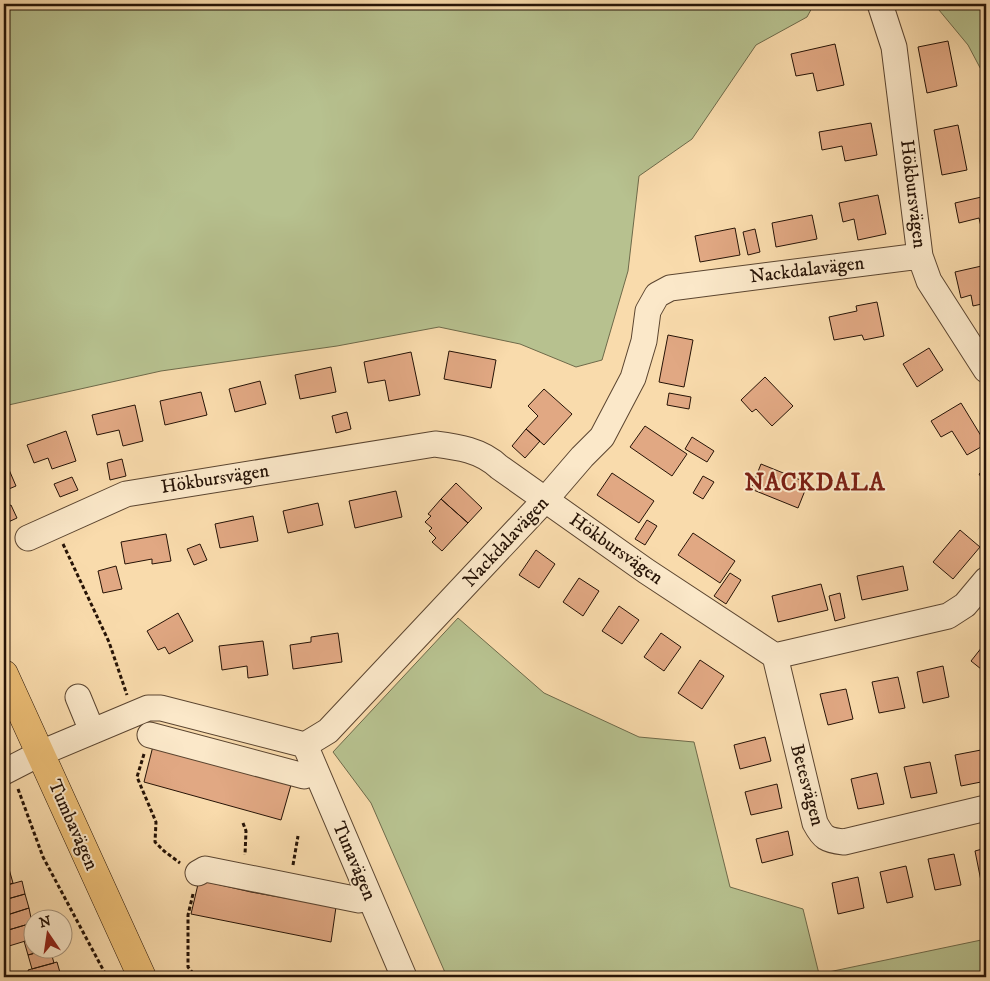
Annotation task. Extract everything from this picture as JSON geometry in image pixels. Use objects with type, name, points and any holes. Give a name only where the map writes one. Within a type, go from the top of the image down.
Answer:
[{"type":"main road","name":"Tumbavägen","points":[[4,674],[142,977]]},
{"type":"street","name":"Hökbursvägen","points":[[880,4],[894,46],[920,256],[929,281],[986,370]]},
{"type":"street","name":"Nackdalavägen","points":[[305,745],[328,731],[546,500],[582,457],[602,437],[633,378],[644,341],[648,311],[657,295],[670,288],[920,256]]},
{"type":"street","name":"Hökbursvägen","points":[[28,538],[126,494],[435,444],[473,451],[490,459],[646,570],[775,656]]},
{"type":"street","points":[[775,656],[948,616],[965,605],[986,580]]},
{"type":"street","name":"Betesvägen","points":[[775,656],[815,823],[822,836],[844,842],[986,808]]},
{"type":"street","points":[[78,697],[92,731]]},
{"type":"street","points":[[7,771],[41,753],[148,708],[161,708],[305,745]]},
{"type":"street","points":[[150,735],[304,776],[316,771]]},
{"type":"street","name":"Tunavägen","points":[[305,745],[368,897],[404,977]]},
{"type":"street","points":[[198,873],[205,869],[359,900],[368,897]]},
{"type":"path","points":[[54,525],[110,642],[130,703]]},
{"type":"path","points":[[150,735],[137,777],[156,822],[155,842],[188,870],[198,873],[188,915],[188,967],[196,977]]},
{"type":"path","points":[[7,771],[43,857],[107,977]]},
{"type":"path","points":[[243,823],[246,831],[244,877]]},
{"type":"path","points":[[290,886],[298,836]]},
{"type":"green space","points":[[4,4],[814,4],[807,17],[756,45],[692,139],[639,176],[628,271],[602,360],[576,367],[520,344],[439,327],[337,346],[161,371],[4,406]]},
{"type":"green space","points":[[934,4],[986,4],[986,79],[968,45]]},
{"type":"green space","points":[[458,618],[544,693],[639,737],[694,742],[730,887],[803,909],[819,974],[986,939],[986,977],[447,977],[371,803],[333,752]]},
{"type":"building","points":[[948,41],[957,86],[927,93],[918,47]]},
{"type":"building","points":[[835,44],[844,85],[817,91],[813,73],[796,76],[791,54]]},
{"type":"building","points":[[871,123],[877,155],[845,161],[842,146],[822,150],[819,132]]},
{"type":"building","points":[[958,125],[967,170],[942,175],[934,130]]},
{"type":"building","points":[[878,195],[886,234],[858,240],[854,219],[843,222],[839,203]]},
{"type":"building","points":[[986,196],[986,230],[982,231],[979,218],[959,223],[955,203]]},
{"type":"building","points":[[812,215],[817,239],[776,247],[772,223]]},
{"type":"building","points":[[735,228],[740,255],[700,262],[695,236]]},
{"type":"building","points":[[755,229],[760,252],[748,255],[743,232]]},
{"type":"building","points":[[986,265],[986,303],[973,306],[971,295],[961,298],[955,272]]},
{"type":"building","points":[[877,302],[884,336],[864,340],[862,335],[834,340],[829,317],[857,311],[856,306]]},
{"type":"building","points":[[668,335],[693,340],[684,387],[659,382]]},
{"type":"building","points":[[929,348],[943,370],[917,387],[903,364]]},
{"type":"building","points":[[449,351],[496,360],[491,388],[444,379]]},
{"type":"building","points":[[411,352],[420,395],[389,401],[385,380],[368,383],[364,362]]},
{"type":"building","points":[[331,367],[336,392],[300,399],[295,375]]},
{"type":"building","points":[[765,377],[793,406],[772,426],[756,409],[752,412],[741,400]]},
{"type":"building","points":[[260,381],[266,404],[235,412],[229,389]]},
{"type":"building","points":[[544,389],[572,414],[544,445],[526,429],[538,416],[528,406]]},
{"type":"building","points":[[201,392],[207,415],[165,425],[160,401]]},
{"type":"building","points":[[669,393],[691,397],[689,409],[667,405]]},
{"type":"building","points":[[961,403],[986,444],[967,455],[952,431],[941,437],[931,421]]},
{"type":"building","points":[[135,405],[143,441],[123,446],[119,430],[97,435],[92,415]]},
{"type":"building","points":[[347,412],[351,429],[336,433],[332,416]]},
{"type":"building","points":[[645,426],[687,454],[672,476],[630,447]]},
{"type":"building","points":[[526,429],[540,441],[525,458],[512,446]]},
{"type":"building","points":[[66,431],[76,461],[52,469],[48,458],[34,463],[27,445]]},
{"type":"building","points":[[692,437],[714,451],[707,462],[685,449]]},
{"type":"building","points":[[4,458],[16,486],[4,491]]},
{"type":"building","points":[[122,459],[126,476],[110,480],[107,463]]},
{"type":"building","points":[[761,464],[808,483],[798,508],[751,489]]},
{"type":"building","points":[[986,468],[986,485],[979,474]]},
{"type":"building","points":[[612,473],[654,501],[639,523],[597,495]]},
{"type":"building","points":[[703,476],[714,482],[703,499],[693,493]]},
{"type":"building","points":[[72,477],[78,490],[60,497],[54,484]]},
{"type":"building","points":[[456,483],[482,508],[468,523],[441,499]]},
{"type":"building","points":[[396,491],[402,517],[355,528],[349,501]]},
{"type":"building","points":[[441,499],[468,523],[442,551],[432,542],[436,538],[429,531],[432,528],[425,522],[431,516],[428,514]]},
{"type":"building","points":[[318,503],[323,525],[288,533],[283,511]]},
{"type":"building","points":[[11,505],[17,518],[4,524],[4,508]]},
{"type":"building","points":[[253,516],[258,541],[220,548],[215,524]]},
{"type":"building","points":[[647,520],[657,526],[645,545],[635,539]]},
{"type":"building","points":[[960,530],[980,547],[953,579],[933,562]]},
{"type":"building","points":[[693,533],[735,561],[720,583],[678,555]]},
{"type":"building","points":[[166,534],[171,561],[152,564],[152,559],[125,564],[121,542]]},
{"type":"building","points":[[200,544],[207,560],[194,565],[187,549]]},
{"type":"building","points":[[536,550],[555,564],[539,588],[519,575]]},
{"type":"building","points":[[116,566],[122,589],[103,593],[98,571]]},
{"type":"building","points":[[903,566],[908,590],[862,600],[857,576]]},
{"type":"building","points":[[730,573],[741,580],[726,604],[714,596]]},
{"type":"building","points":[[579,578],[599,591],[583,616],[563,602]]},
{"type":"building","points":[[821,584],[828,610],[778,622],[772,596]]},
{"type":"building","points":[[840,593],[845,618],[835,621],[829,596]]},
{"type":"building","points":[[619,606],[639,620],[622,644],[602,631]]},
{"type":"building","points":[[178,613],[193,641],[169,654],[165,647],[158,650],[147,631]]},
{"type":"building","points":[[338,633],[342,662],[293,669],[290,645],[311,642],[311,637]]},
{"type":"building","points":[[661,633],[681,647],[664,671],[644,657]]},
{"type":"building","points":[[263,641],[268,675],[248,678],[247,666],[222,670],[219,646]]},
{"type":"building","points":[[986,642],[986,673],[971,661]]},
{"type":"building","points":[[700,660],[724,676],[702,709],[678,693]]},
{"type":"building","points":[[943,666],[949,697],[923,703],[917,672]]},
{"type":"building","points":[[898,677],[905,708],[879,713],[872,682]]},
{"type":"building","points":[[846,689],[853,719],[828,725],[820,694]]},
{"type":"building","points":[[765,737],[771,761],[740,769],[734,745]]},
{"type":"building","points":[[153,746],[291,785],[281,820],[144,782]]},
{"type":"building","points":[[981,750],[986,781],[961,786],[955,755]]},
{"type":"building","points":[[930,762],[937,793],[911,798],[904,767]]},
{"type":"building","points":[[877,773],[884,804],[858,809],[851,779]]},
{"type":"building","points":[[777,784],[782,808],[751,815],[745,792]]},
{"type":"building","points":[[788,831],[793,855],[762,863],[756,839]]},
{"type":"building","points":[[986,848],[986,880],[981,881],[975,851]]},
{"type":"building","points":[[954,854],[961,885],[935,890],[928,859]]},
{"type":"building","points":[[906,866],[913,897],[887,903],[880,872]]},
{"type":"building","points":[[9,869],[13,883],[4,886],[4,870]]},
{"type":"building","points":[[858,877],[864,908],[838,914],[832,883]]},
{"type":"building","points":[[199,880],[251,892],[336,907],[331,942],[191,914]]},
{"type":"building","points":[[22,881],[25,894],[4,900],[4,886]]},
{"type":"building","points":[[25,894],[29,908],[22,908],[22,910],[7,915],[4,900]]},
{"type":"building","points":[[22,910],[22,926],[5,931],[4,916]]},
{"type":"building","points":[[22,926],[22,942],[9,946],[5,931]]},
{"type":"building","points":[[29,958],[53,958],[54,963],[32,969]]},
{"type":"building","points":[[57,962],[61,976],[30,977],[28,970]]},
{"type":"district","name":"NACKDALA","points":[[815,483]]}]
